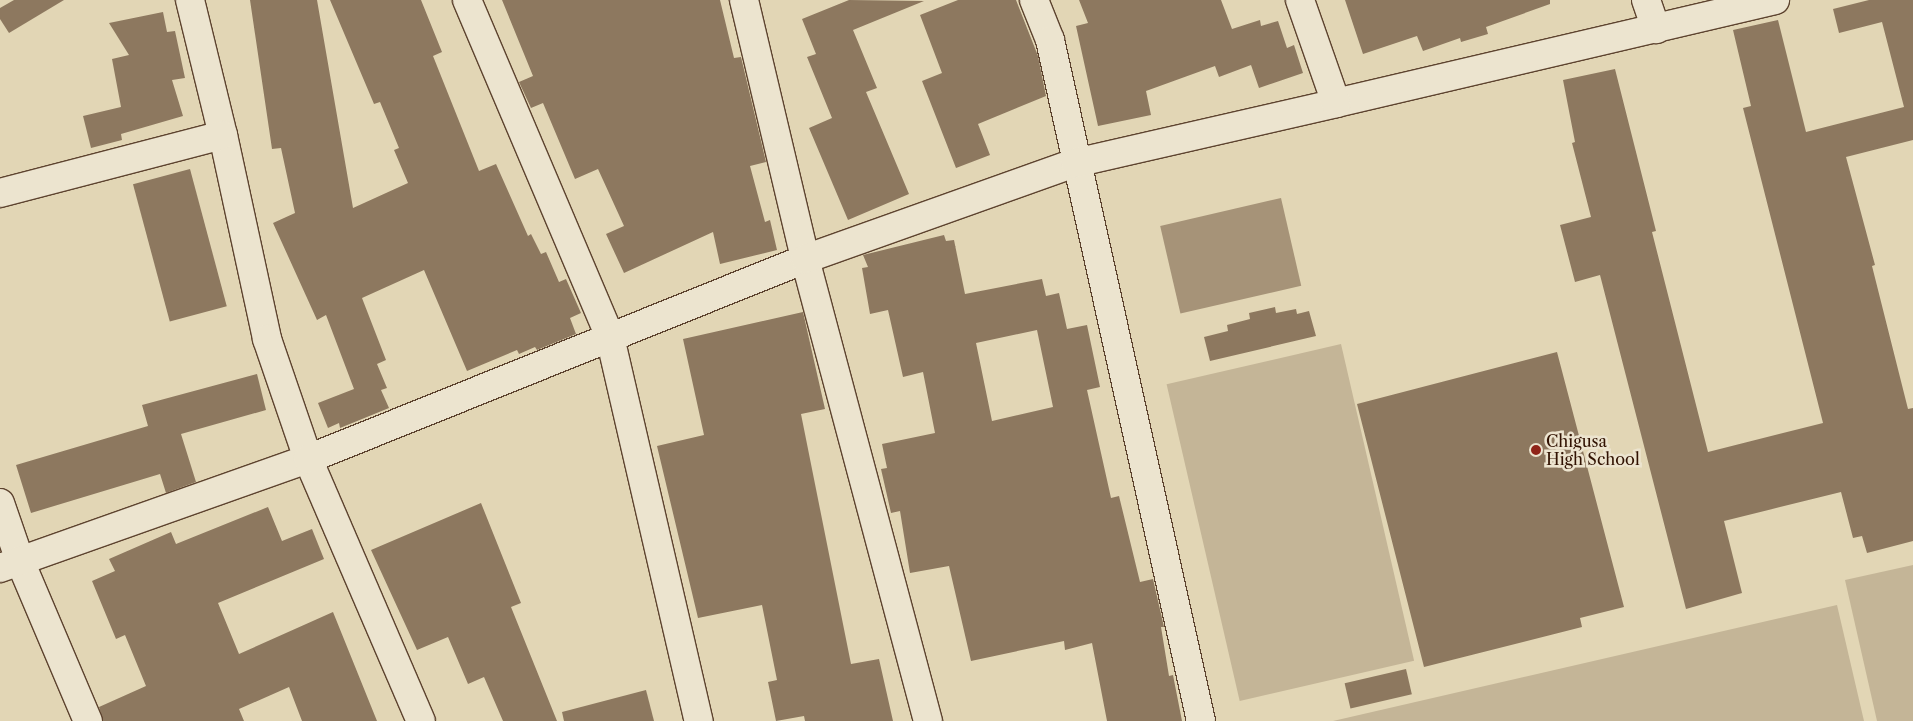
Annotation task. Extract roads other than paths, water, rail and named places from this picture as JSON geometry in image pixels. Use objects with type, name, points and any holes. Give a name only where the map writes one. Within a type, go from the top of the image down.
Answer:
[{"type":"street","points":[[190,0],[224,135],[268,339],[308,459],[422,721]]},
{"type":"street","points":[[467,0],[610,338],[700,721]]},
{"type":"street","points":[[744,0],[805,259],[928,721]]},
{"type":"street","points":[[1034,0],[1050,40],[1075,163],[1200,721]]},
{"type":"street","points":[[1300,0],[1336,103]]},
{"type":"street","points":[[1646,0],[1656,29]]},
{"type":"street","points":[[10,564],[308,459],[805,259],[1075,163],[1775,0]]},
{"type":"street","points":[[0,192],[224,135]]},
{"type":"street","points":[[0,503],[10,564],[88,721]]},
{"type":"place","name":"Chigusa High School","points":[[1536,450]]}]
